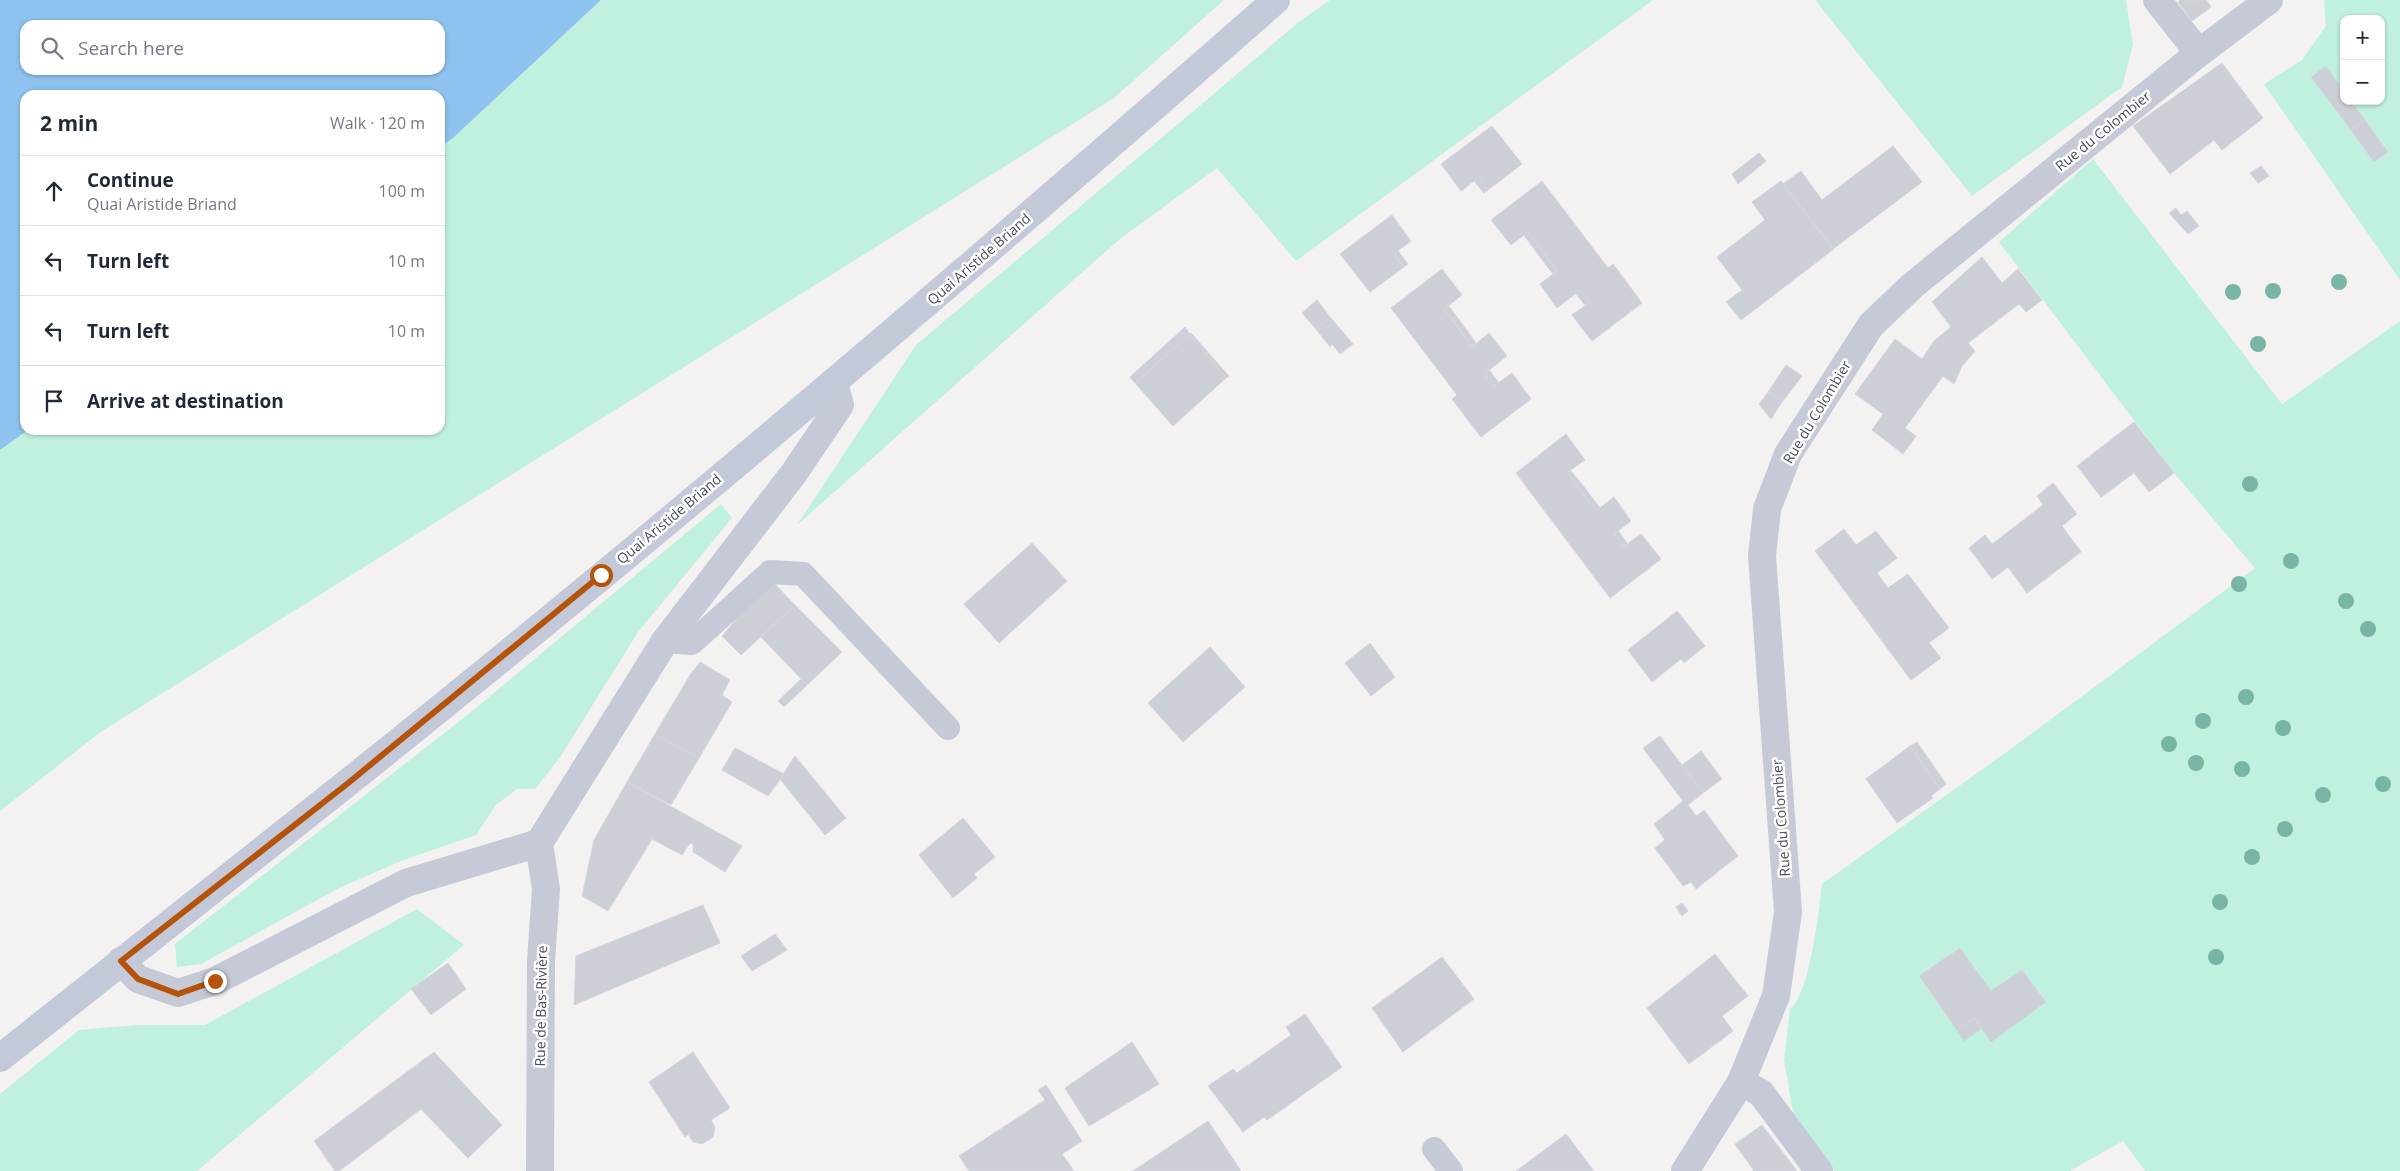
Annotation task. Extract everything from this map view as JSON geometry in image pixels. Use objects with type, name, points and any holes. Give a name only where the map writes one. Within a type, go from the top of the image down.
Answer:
[{"type":"main road","name":"Quai Aristide Briand","points":[[0,1058],[347,784],[834,383],[1090,164],[1276,0]]},
{"type":"street","points":[[2157,0],[2199,53]]},
{"type":"street","name":"Rue du Colombier","points":[[1685,1171],[1741,1082],[1776,996],[1788,912],[1762,556],[1767,509],[1788,454],[1871,324],[1912,286],[2199,53],[2269,0]]},
{"type":"street","points":[[121,961],[138,979],[178,994],[215,981],[406,883],[539,842],[665,641],[794,473],[840,405],[834,383]]},
{"type":"street","name":"Rue de Bas-Rivière","points":[[539,842],[546,889],[540,961],[540,1171]]},
{"type":"street","points":[[1741,1082],[1761,1093],[1819,1171]]},
{"type":"lane","points":[[665,641],[692,643],[770,572],[803,574],[948,728]]},
{"type":"lane","points":[[1434,1149],[1451,1171]]},
{"type":"green space","points":[[601,0],[1224,0],[1114,98],[102,731],[0,811],[0,450],[21,435],[445,435],[445,144]]},
{"type":"green space","points":[[1330,0],[1653,0],[1296,261],[1217,168],[1121,238],[797,525],[916,345],[1300,21]]},
{"type":"green space","points":[[1815,0],[2126,0],[2133,45],[2122,87],[1972,196]]},
{"type":"green space","points":[[2324,0],[2400,0],[2400,280],[2264,84],[2302,60],[2326,26]]},
{"type":"green space","points":[[2093,159],[2282,404],[2400,321],[2400,1171],[2145,1171],[2123,1141],[2070,1171],[1834,1171],[1794,1118],[1784,1060],[1790,1009],[1803,987],[1808,970],[1816,931],[1822,884],[2008,751],[2255,568],[2174,473],[1999,242]],"holes":[[[1960,948],[1991,991],[2022,970],[2046,1002],[1991,1042],[1974,1018],[1957,1030],[1919,977]]]},
{"type":"green space","points":[[721,504],[732,518],[638,632],[559,759],[535,789],[517,789],[496,805],[476,835],[401,861],[339,888],[201,964],[177,967],[175,944],[466,716]]},
{"type":"green space","points":[[417,909],[464,945],[197,1171],[0,1171],[0,1094],[79,1030],[137,1025],[205,1025]]},
{"type":"water","points":[[0,0],[601,0],[445,144],[445,90],[20,90],[21,435],[0,450]]},
{"type":"building","points":[[2180,0],[2206,0],[2211,7],[2192,21],[2178,2]]},
{"type":"building","points":[[2222,63],[2263,118],[2222,150],[2214,140],[2170,174],[2133,126]]},
{"type":"building","points":[[2326,66],[2340,85],[2340,105],[2354,105],[2365,120],[2351,130],[2311,77]]},
{"type":"building","points":[[2365,120],[2388,152],[2374,162],[2351,130]]},
{"type":"building","points":[[1492,126],[1522,164],[1488,190],[1479,177],[1461,191],[1441,164]]},
{"type":"building","points":[[1893,146],[1922,182],[1833,249],[1783,184],[1801,171],[1822,200]]},
{"type":"building","points":[[1759,153],[1766,161],[1738,184],[1732,174]]},
{"type":"building","points":[[2261,166],[2269,176],[2258,183],[2250,173]]},
{"type":"building","points":[[1479,177],[1488,190],[1484,193],[1474,181]]},
{"type":"building","points":[[1542,181],[1608,268],[1613,264],[1642,303],[1592,341],[1572,315],[1590,302],[1580,290],[1557,308],[1540,284],[1557,271],[1528,232],[1511,245],[1491,220]]},
{"type":"building","points":[[1781,181],[1834,249],[1741,320],[1726,302],[1742,290],[1717,257],[1765,220],[1752,202]]},
{"type":"building","points":[[2176,208],[2181,215],[2187,211],[2199,226],[2188,234],[2169,213]]},
{"type":"building","points":[[1392,215],[1411,241],[1394,254],[1404,267],[1370,292],[1340,254]]},
{"type":"building","points":[[1528,232],[1538,245],[1534,249],[1524,235]]},
{"type":"building","points":[[1538,245],[1557,271],[1553,274],[1534,249]]},
{"type":"building","points":[[1398,251],[1408,264],[1404,267],[1394,254]]},
{"type":"building","points":[[1982,257],[2002,283],[2018,269],[2042,300],[2026,312],[2019,304],[1968,343],[1975,351],[1962,366],[1954,384],[1943,376],[1905,428],[1916,436],[1903,454],[1872,430],[1883,414],[1855,394],[1895,339],[1922,359],[1934,341],[1951,327],[1932,302]]},
{"type":"building","points":[[1442,269],[1462,295],[1444,309],[1472,347],[1489,333],[1507,356],[1484,374],[1494,386],[1512,373],[1531,399],[1481,437],[1452,399],[1457,395],[1391,308]]},
{"type":"building","points":[[1580,290],[1590,302],[1585,305],[1575,293]]},
{"type":"building","points":[[1317,300],[1330,317],[1316,329],[1302,313]]},
{"type":"building","points":[[1448,305],[1457,317],[1453,320],[1444,309]]},
{"type":"building","points":[[1330,317],[1353,344],[1340,354],[1332,344],[1330,347],[1316,329]]},
{"type":"building","points":[[1457,317],[1476,343],[1472,347],[1453,320]]},
{"type":"building","points":[[1185,327],[1190,334],[1135,383],[1130,377]]},
{"type":"building","points":[[1191,333],[1229,376],[1226,378]]},
{"type":"building","points":[[1190,334],[1226,378],[1173,426],[1135,383]]},
{"type":"building","points":[[1786,365],[1802,376],[1782,402],[1768,392]]},
{"type":"building","points":[[1489,370],[1499,383],[1494,386],[1484,374]]},
{"type":"building","points":[[1768,392],[1782,402],[1771,419],[1759,404]]},
{"type":"building","points":[[2134,422],[2174,473],[2149,492],[2134,473],[2101,497],[2077,466]]},
{"type":"building","points":[[1566,434],[1585,460],[1567,473],[1596,511],[1614,497],[1631,521],[1614,534],[1623,547],[1641,534],[1661,559],[1610,598],[1516,473]]},
{"type":"building","points":[[1571,471],[1581,483],[1576,485],[1567,473]]},
{"type":"building","points":[[1581,483],[1600,508],[1596,511],[1576,485]]},
{"type":"building","points":[[2053,483],[2077,514],[2062,526],[2081,552],[2027,593],[2008,567],[1992,579],[1969,548],[1985,535],[1992,544],[2043,505],[2037,496]]},
{"type":"building","points":[[1844,529],[1856,545],[1876,531],[1897,558],[1877,573],[1888,588],[1908,574],[1949,628],[1929,643],[1941,658],[1911,680],[1815,551]]},
{"type":"building","points":[[1618,531],[1628,544],[1623,547],[1614,534]]},
{"type":"building","points":[[1032,543],[1067,581],[999,643],[964,604]]},
{"type":"building","points":[[770,579],[795,605],[741,655],[722,636]]},
{"type":"building","points":[[795,605],[842,652],[807,685],[761,637]]},
{"type":"building","points":[[1677,611],[1705,646],[1684,663],[1681,659],[1652,682],[1628,650]]},
{"type":"building","points":[[1370,643],[1395,677],[1371,696],[1345,663]]},
{"type":"building","points":[[1210,647],[1245,687],[1183,742],[1148,703]]},
{"type":"building","points":[[700,662],[730,680],[722,695],[732,702],[699,758],[655,734],[690,675]]},
{"type":"building","points":[[801,679],[807,685],[784,707],[778,701]]},
{"type":"building","points":[[655,734],[699,758],[671,805],[627,782]]},
{"type":"building","points":[[1660,736],[1703,793],[1688,805],[1696,816],[1704,810],[1738,856],[1696,889],[1691,882],[1683,886],[1655,848],[1665,840],[1654,824],[1683,801],[1643,748]]},
{"type":"building","points":[[1917,742],[1946,784],[1940,789],[1910,746]]},
{"type":"building","points":[[1910,746],[1940,789],[1931,796],[1933,798],[1897,823],[1866,779]]},
{"type":"building","points":[[735,748],[784,774],[768,796],[722,770]]},
{"type":"building","points":[[1701,751],[1722,779],[1703,793],[1682,765]]},
{"type":"building","points":[[795,756],[846,818],[825,835],[780,779]]},
{"type":"building","points":[[627,782],[742,846],[725,872],[693,852],[693,844],[690,843],[682,855],[652,839],[608,911],[582,896],[594,840]]},
{"type":"building","points":[[963,818],[995,857],[974,874],[977,878],[953,898],[919,855]]},
{"type":"building","points":[[1682,903],[1688,911],[1682,916],[1676,907]]},
{"type":"building","points":[[703,905],[720,943],[574,1005],[576,956]]},
{"type":"building","points":[[775,934],[787,950],[752,971],[741,956]]},
{"type":"building","points":[[1960,948],[1991,991],[2022,970],[2046,1002],[1991,1042],[1974,1018],[1957,1030],[1919,976]]},
{"type":"building","points":[[1715,954],[1748,996],[1722,1016],[1733,1031],[1689,1064],[1647,1008]]},
{"type":"building","points":[[1442,957],[1474,999],[1403,1052],[1372,1008]]},
{"type":"building","points":[[448,963],[466,989],[431,1015],[411,989]]},
{"type":"building","points":[[1305,1014],[1342,1067],[1267,1120],[1264,1117],[1243,1132],[1208,1086],[1233,1069],[1237,1073],[1291,1035],[1286,1027]]},
{"type":"building","points":[[1974,1018],[1981,1029],[1964,1041],[1957,1030]]},
{"type":"building","points":[[1132,1042],[1159,1084],[1089,1126],[1065,1088]]},
{"type":"building","points":[[434,1052],[502,1125],[468,1158],[421,1109],[339,1171],[335,1171],[314,1141]]},
{"type":"building","points":[[693,1052],[730,1108],[711,1120],[715,1127],[713,1137],[702,1144],[693,1142],[688,1134],[685,1137],[649,1082]]},
{"type":"building","points":[[1046,1085],[1082,1141],[1062,1154],[1074,1171],[969,1171],[959,1156],[1045,1100],[1038,1090]]},
{"type":"building","points":[[1208,1121],[1241,1171],[1133,1171]]},
{"type":"building","points":[[1762,1125],[1797,1171],[1754,1171],[1735,1144]]},
{"type":"building","points":[[1566,1134],[1594,1171],[1516,1171]]},
{"type":"route","points":[[215,981],[178,994],[138,979],[121,961],[347,784],[601,575]]}]
